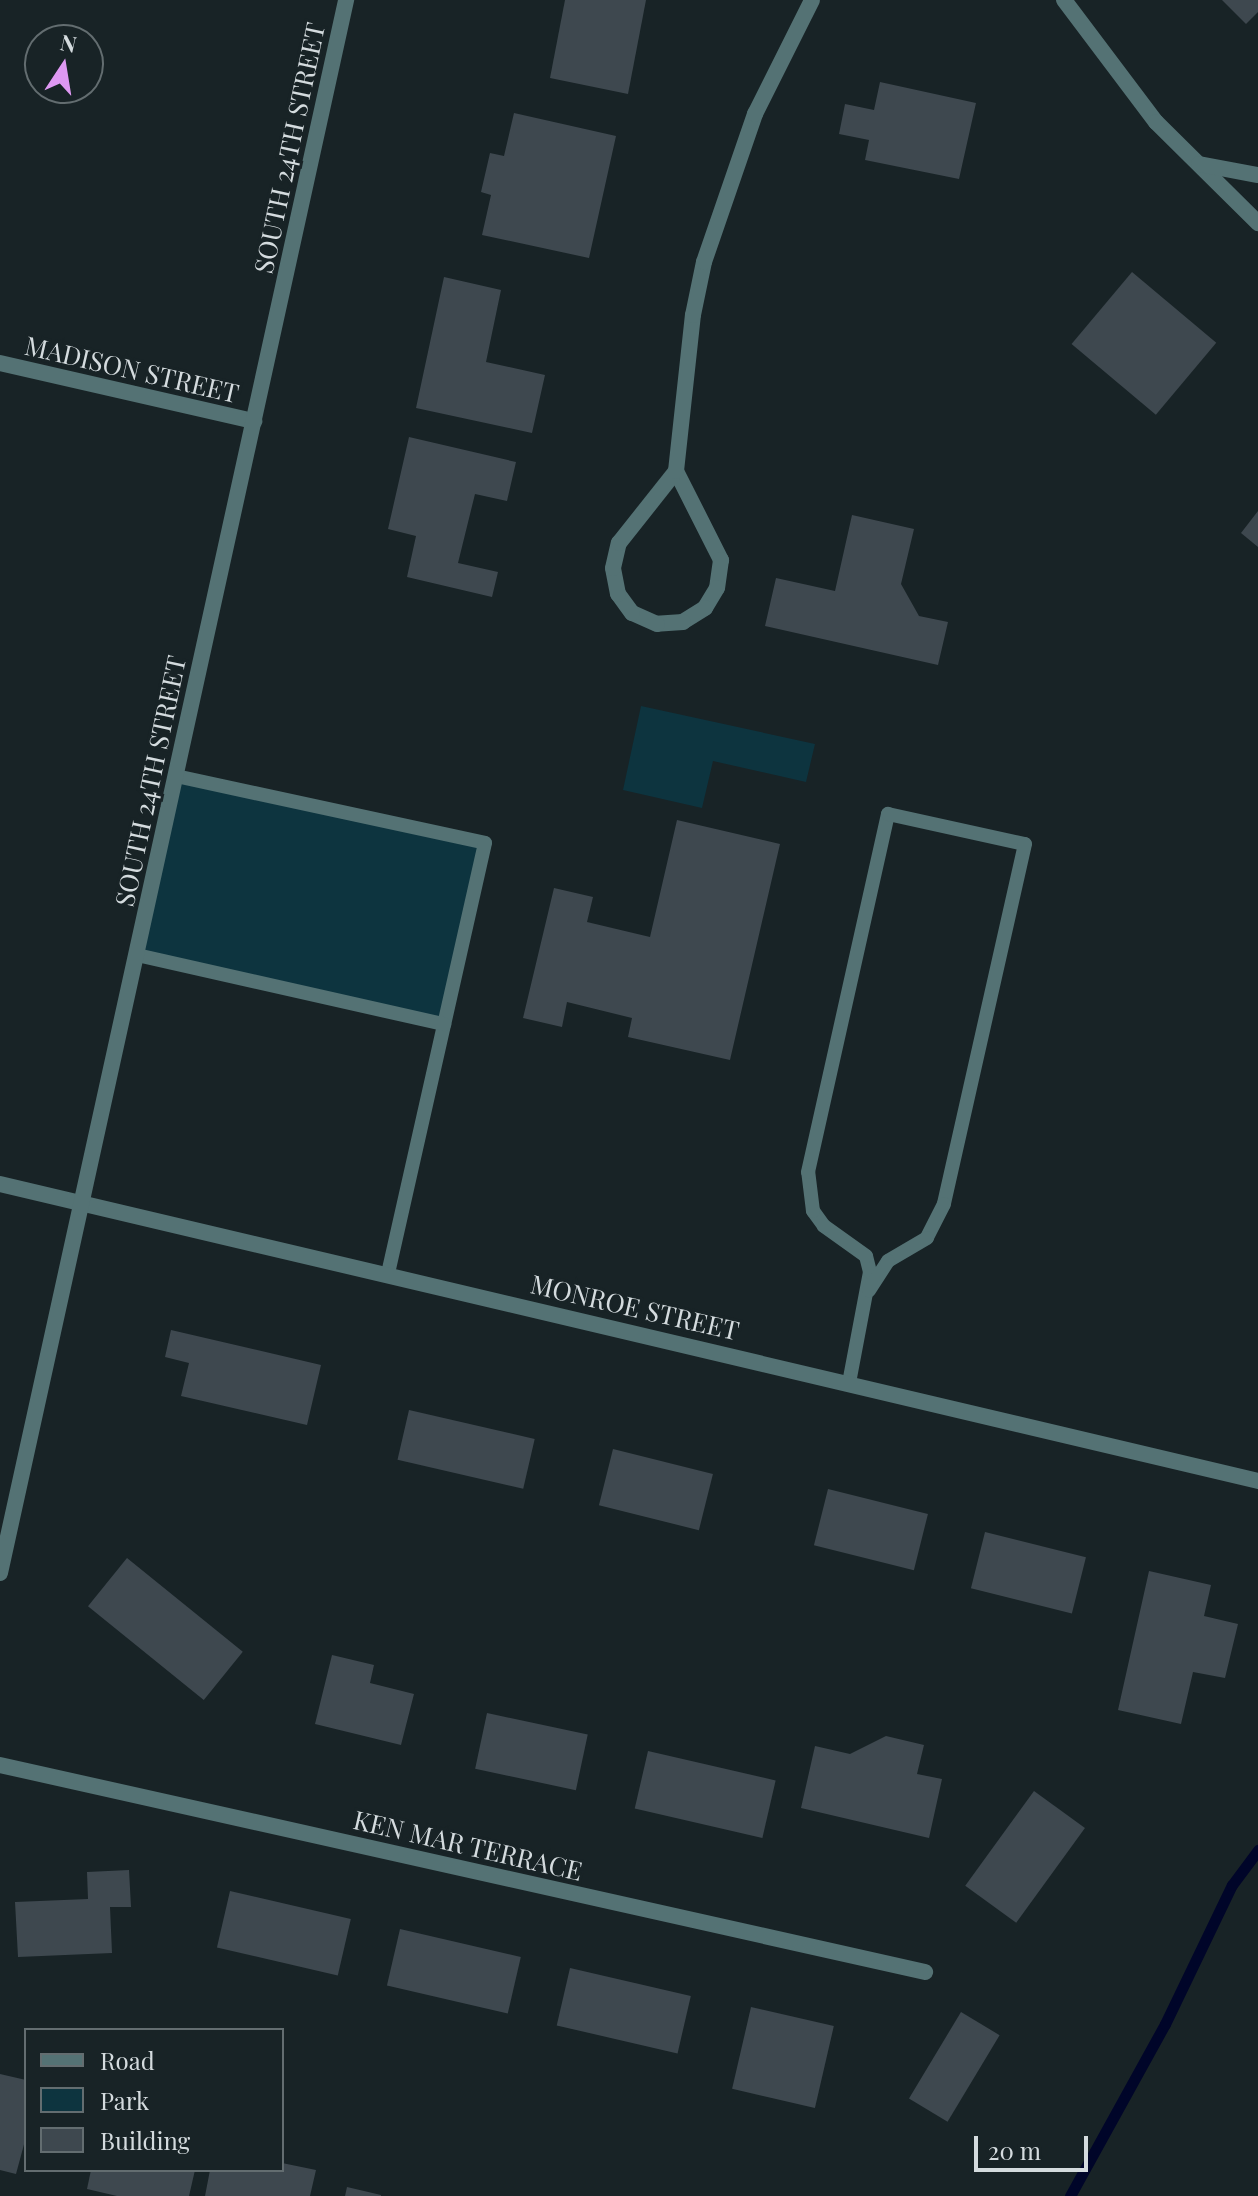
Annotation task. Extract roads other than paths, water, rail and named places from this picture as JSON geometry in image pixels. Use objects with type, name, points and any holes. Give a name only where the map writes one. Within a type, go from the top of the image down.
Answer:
[{"type":"street","name":"SOUTH 24TH STREET","points":[[0,1573],[346,0]]},
{"type":"street","points":[[676,471],[633,521],[619,543],[613,568],[618,594],[632,613],[657,624],[683,622],[705,608],[717,588],[721,560],[676,471],[693,315],[704,262],[755,114],[812,0]]},
{"type":"street","points":[[1064,0],[1193,163],[1258,223]]},
{"type":"street","points":[[1193,163],[1258,175]]},
{"type":"street","name":"MADISON STREET","points":[[0,363],[254,421]]},
{"type":"street","name":"MONROE STREET","points":[[0,1184],[388,1273],[1258,1481]]},
{"type":"street","name":"KEN MAR TERRACE","points":[[0,1765],[925,1972]]},
{"type":"lane","points":[[176,776],[485,843],[388,1273]]},
{"type":"lane","points":[[849,1383],[869,1290],[866,1256],[824,1226],[813,1211],[808,1172],[888,814],[1025,844],[944,1204],[927,1238],[888,1261],[869,1290]]},
{"type":"lane","points":[[137,955],[444,1024]]},
{"type":"waterway","points":[[1070,2196],[1165,2024],[1232,1885],[1258,1850]]}]
